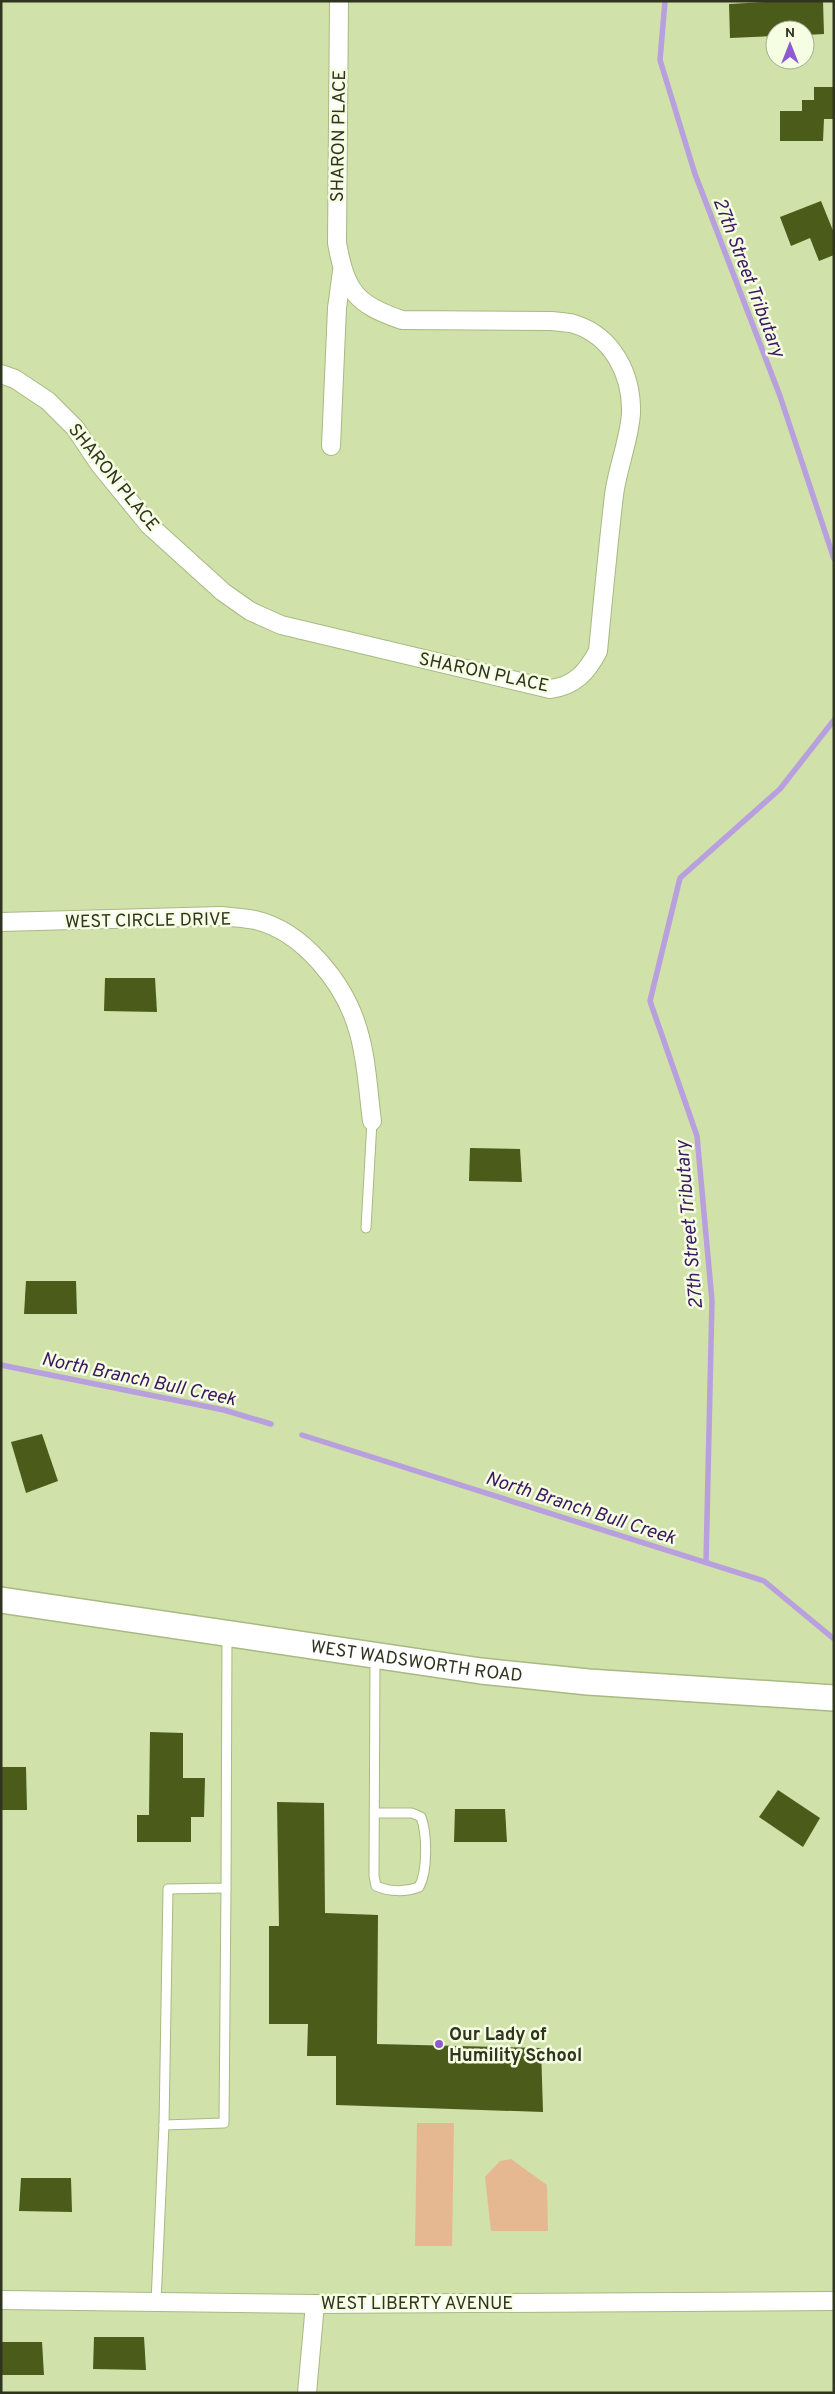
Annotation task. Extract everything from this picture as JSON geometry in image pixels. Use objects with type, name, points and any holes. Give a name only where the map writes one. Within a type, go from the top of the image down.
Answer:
[{"type":"main road","name":"WEST WADSWORTH ROAD","points":[[1,1600],[481,1671],[588,1682],[834,1698]]},
{"type":"street","name":"SHARON PLACE","points":[[1,374],[15,378],[48,401],[76,428],[100,465],[149,524],[222,592],[250,611],[281,625],[550,689],[563,688],[578,679],[590,667],[598,650],[616,481],[631,415],[630,394],[623,367],[613,350],[601,339],[574,324],[551,321],[402,320],[379,312],[364,304],[351,289],[342,271],[337,243],[340,1]]},
{"type":"street","name":"SHARON PLACE","points":[[331,446],[337,308],[342,271]]},
{"type":"street","name":"WEST CIRCLE DRIVE","points":[[1,922],[221,916],[256,920],[284,933],[308,950],[328,970],[348,1003],[359,1031],[372,1121]]},
{"type":"street","name":"WEST LIBERTY AVENUE","points":[[1,2300],[315,2304],[834,2301]]},
{"type":"street","points":[[307,2393],[315,2304]]},
{"type":"lane","points":[[366,1228],[372,1121]]},
{"type":"lane","points":[[164,2125],[224,2123],[227,1633]]},
{"type":"lane","points":[[374,1813],[412,1813],[421,1817],[425,1826],[424,1877],[420,1886],[410,1890],[385,1890],[376,1886],[374,1876],[374,1813],[375,1655]]},
{"type":"lane","points":[[156,2302],[164,2125],[168,1889],[226,1888]]},
{"type":"shaded area","points":[[417,2123],[454,2123],[452,2246],[415,2246]]},
{"type":"shaded area","points":[[511,2159],[547,2185],[548,2231],[491,2231],[485,2177],[500,2161]]},
{"type":"building","points":[[823,1],[824,34],[815,34],[815,20],[765,20],[765,36],[730,38],[729,4]]},
{"type":"building","points":[[814,87],[834,87],[834,119],[824,119],[823,141],[780,141],[780,111],[802,111],[802,100],[814,100]]},
{"type":"building","points":[[821,201],[834,233],[834,255],[819,261],[810,238],[791,246],[780,217]]},
{"type":"building","points":[[105,978],[155,978],[157,1012],[104,1011]]},
{"type":"building","points":[[470,1148],[520,1149],[522,1182],[469,1181]]},
{"type":"building","points":[[26,1281],[76,1281],[77,1314],[24,1314]]},
{"type":"building","points":[[42,1434],[58,1481],[26,1493],[11,1442]]},
{"type":"building","points":[[150,1732],[183,1733],[183,1778],[205,1778],[204,1817],[191,1817],[191,1842],[137,1842],[137,1815],[149,1815]]},
{"type":"building","points":[[1,1767],[26,1767],[27,1810],[1,1810]]},
{"type":"building","points":[[778,1790],[820,1818],[803,1847],[759,1817]]},
{"type":"building","points":[[277,1802],[324,1803],[325,1913],[378,1915],[377,2044],[541,2048],[543,2112],[336,2105],[336,2056],[307,2056],[308,2024],[269,2024],[269,1926],[279,1926]]},
{"type":"building","points":[[455,1809],[505,1809],[507,1842],[454,1842]]},
{"type":"building","points":[[21,2178],[71,2178],[72,2212],[19,2211]]},
{"type":"building","points":[[94,2337],[144,2337],[146,2370],[93,2369]]},
{"type":"building","points":[[1,2342],[42,2342],[44,2375],[1,2375]]},
{"type":"waterway","name":"27th Street Tributary","points":[[665,1],[660,60],[695,174],[780,396],[834,559]]},
{"type":"waterway","name":"27th Street Tributary","points":[[706,1562],[712,1301],[697,1136],[650,1001],[680,878],[780,789],[834,720]]},
{"type":"waterway","name":"North Branch Bull Creek","points":[[1,1365],[224,1410],[271,1424]]},
{"type":"waterway","name":"North Branch Bull Creek","points":[[302,1435],[764,1581],[834,1639]]},
{"type":"place","name":"Our Lady of Humility School","points":[[439,2044]]}]
